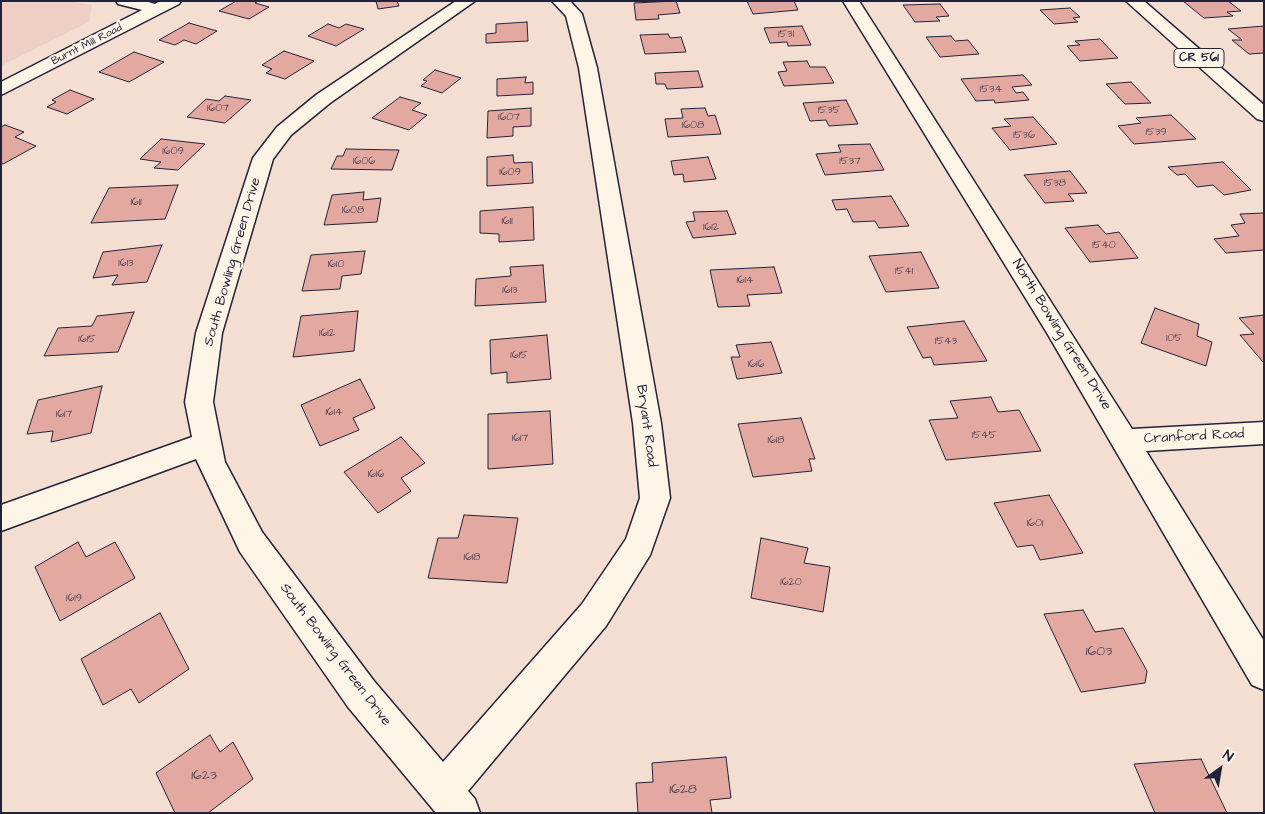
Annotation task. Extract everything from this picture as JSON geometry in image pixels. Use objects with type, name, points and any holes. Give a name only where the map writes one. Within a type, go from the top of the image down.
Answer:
[{"type":"street","points":[[124,1],[157,9]]},
{"type":"street","name":"Burnt Mill Road","points":[[1,89],[173,1]]},
{"type":"street","name":"South Bowling Green Drive","points":[[461,813],[361,694],[251,542],[211,463],[200,402],[209,333],[263,158],[284,131],[323,99],[467,1]]},
{"type":"street","name":"Bryant Road","points":[[443,791],[594,615],[639,545],[655,498],[647,423],[588,68],[574,14],[560,1]]},
{"type":"street","name":"North Bowling Green Drive","points":[[851,1],[1056,326],[1264,673]]},
{"type":"street","name":"CR 561","points":[[1134,1],[1264,115]]},
{"type":"street","name":"Cranford Road","points":[[1125,440],[1264,433]]},
{"type":"street","points":[[1,518],[207,443]]},
{"type":"shaded area","points":[[1,1],[67,1],[92,5],[89,22],[1,66]]},
{"type":"building","points":[[236,1],[258,1],[255,3],[269,7],[249,19],[219,11]]},
{"type":"building","points":[[376,1],[397,1],[399,6],[378,9]]},
{"type":"building","points":[[676,1],[680,13],[658,15],[659,19],[636,20],[634,3]]},
{"type":"building","points":[[747,1],[794,1],[798,10],[753,14]]},
{"type":"building","points":[[1183,1],[1228,1],[1241,11],[1227,12],[1233,16],[1204,18]]},
{"type":"building","points":[[940,4],[949,16],[936,17],[940,21],[915,22],[903,5]]},
{"type":"building","points":[[1070,8],[1080,17],[1073,18],[1078,22],[1054,24],[1040,10]]},
{"type":"building","points":[[527,22],[528,41],[486,43],[486,34],[496,33],[496,24]]},
{"type":"building","points":[[189,23],[217,31],[196,44],[184,40],[175,45],[159,40]]},
{"type":"building","points":[[328,24],[339,28],[346,24],[364,29],[336,46],[308,36]]},
{"type":"building","points":[[802,26],[811,45],[788,46],[787,42],[770,43],[764,28]]},
{"type":"building","points":[[1264,26],[1264,53],[1249,54],[1232,40],[1242,40],[1228,29]]},
{"type":"building","points":[[668,34],[670,38],[681,37],[686,52],[645,54],[640,35]]},
{"type":"building","points":[[951,36],[955,41],[968,40],[979,54],[940,57],[926,37]]},
{"type":"building","points":[[1100,39],[1118,58],[1080,61],[1067,46],[1080,45],[1075,41]]},
{"type":"building","points":[[284,51],[314,61],[285,79],[266,73],[272,69],[262,65]]},
{"type":"building","points":[[134,52],[164,62],[129,82],[99,72]]},
{"type":"building","points":[[807,61],[810,67],[825,67],[834,83],[784,86],[778,72],[787,71],[783,62]]},
{"type":"building","points":[[435,70],[461,78],[442,93],[421,86],[427,81],[423,80]]},
{"type":"building","points":[[698,71],[703,87],[667,89],[665,84],[656,84],[655,73]]},
{"type":"building","points":[[1023,75],[1032,85],[1012,87],[1016,93],[1023,92],[1029,100],[995,103],[994,100],[976,101],[961,79]]},
{"type":"building","points":[[526,77],[525,83],[533,82],[533,94],[497,96],[497,79]]},
{"type":"building","points":[[1131,82],[1151,103],[1125,104],[1106,84]]},
{"type":"building","points":[[70,90],[94,99],[67,114],[47,107],[56,102],[52,100]]},
{"type":"building","points":[[225,96],[251,100],[225,123],[187,117],[206,99],[219,101]]},
{"type":"building","points":[[400,97],[421,103],[412,110],[427,115],[409,130],[372,118]]},
{"type":"building","points":[[846,100],[858,124],[829,126],[826,120],[810,121],[803,103]]},
{"type":"building","points":[[531,108],[531,126],[513,127],[513,136],[487,138],[488,111]]},
{"type":"building","points":[[705,108],[708,116],[715,115],[721,134],[668,137],[665,119],[683,118],[681,109]]},
{"type":"building","points":[[1171,115],[1196,139],[1134,144],[1118,126],[1141,123],[1136,118]]},
{"type":"building","points":[[1033,117],[1057,144],[1010,150],[992,128],[1011,126],[1004,119]]},
{"type":"building","points":[[5,125],[24,132],[15,137],[36,146],[3,164],[1,163],[1,127]]},
{"type":"building","points":[[161,139],[205,144],[178,170],[154,168],[161,162],[140,159]]},
{"type":"building","points":[[870,144],[884,170],[825,175],[816,154],[841,152],[838,145]]},
{"type":"building","points":[[346,149],[399,150],[392,170],[331,169],[337,156],[343,156]]},
{"type":"building","points":[[513,155],[514,163],[532,162],[533,183],[487,186],[487,157]]},
{"type":"building","points":[[708,157],[716,179],[684,182],[683,174],[674,175],[671,161]]},
{"type":"building","points":[[1223,162],[1251,190],[1224,195],[1213,185],[1197,187],[1185,174],[1177,175],[1168,167]]},
{"type":"building","points":[[1070,171],[1087,193],[1068,194],[1074,201],[1045,203],[1024,175]]},
{"type":"building","points":[[178,185],[165,219],[91,223],[109,188]]},
{"type":"building","points":[[364,192],[363,200],[381,198],[377,222],[324,225],[332,195]]},
{"type":"building","points":[[891,196],[909,226],[879,228],[875,221],[853,222],[847,209],[836,210],[832,200]]},
{"type":"building","points":[[533,207],[534,240],[499,242],[499,234],[480,233],[480,211]]},
{"type":"building","points":[[727,211],[736,234],[693,238],[686,222],[695,221],[693,212]]},
{"type":"building","points":[[1264,213],[1264,250],[1226,253],[1214,239],[1239,236],[1231,225],[1245,223],[1240,214]]},
{"type":"building","points":[[1098,225],[1106,234],[1119,232],[1138,258],[1090,262],[1065,228]]},
{"type":"building","points":[[162,245],[147,282],[112,285],[118,275],[93,278],[103,252]]},
{"type":"building","points":[[365,251],[361,274],[342,276],[340,289],[302,291],[311,255]]},
{"type":"building","points":[[921,252],[939,288],[886,292],[869,256]]},
{"type":"building","points":[[543,265],[546,302],[475,306],[476,279],[511,276],[510,267]]},
{"type":"building","points":[[774,267],[782,293],[747,295],[750,306],[718,307],[710,270]]},
{"type":"building","points":[[1155,308],[1199,324],[1197,336],[1212,342],[1206,366],[1141,343]]},
{"type":"building","points":[[358,311],[354,351],[293,357],[301,316]]},
{"type":"building","points":[[134,312],[118,352],[44,356],[58,328],[92,326],[97,316]]},
{"type":"building","points":[[1264,315],[1263,362],[1240,335],[1254,334],[1239,318]]},
{"type":"building","points":[[964,321],[987,361],[934,365],[931,357],[923,358],[907,327]]},
{"type":"building","points":[[547,335],[551,379],[507,383],[507,372],[491,374],[490,340]]},
{"type":"building","points":[[771,342],[782,373],[737,379],[731,357],[740,357],[736,345]]},
{"type":"building","points":[[360,379],[375,408],[353,418],[359,430],[320,446],[301,405]]},
{"type":"building","points":[[102,386],[91,433],[51,442],[53,431],[27,434],[38,400]]},
{"type":"building","points":[[991,397],[998,412],[1019,410],[1041,451],[946,460],[929,420],[958,418],[950,401]]},
{"type":"building","points":[[550,411],[553,464],[488,469],[488,414]]},
{"type":"building","points":[[801,418],[815,459],[809,459],[812,471],[753,477],[738,424]]},
{"type":"building","points":[[401,437],[425,463],[401,478],[411,491],[378,513],[344,472]]},
{"type":"building","points":[[1049,495],[1083,553],[1040,560],[1033,545],[1017,547],[994,503]]},
{"type":"building","points":[[464,515],[518,518],[507,583],[428,578],[438,538],[458,538]]},
{"type":"building","points":[[761,538],[808,548],[804,563],[830,567],[823,612],[751,598]]},
{"type":"building","points":[[78,542],[86,557],[115,542],[135,578],[60,621],[35,567]]},
{"type":"building","points":[[1083,610],[1095,632],[1123,628],[1147,671],[1145,683],[1081,692],[1044,614]]},
{"type":"building","points":[[160,613],[189,669],[139,703],[131,689],[103,705],[81,659]]},
{"type":"building","points":[[210,735],[220,752],[233,742],[253,779],[208,813],[175,813],[156,773]]},
{"type":"building","points":[[726,757],[731,798],[710,800],[712,813],[638,813],[636,783],[653,782],[652,763]]},
{"type":"building","points":[[1201,759],[1227,813],[1155,813],[1134,764]]}]
